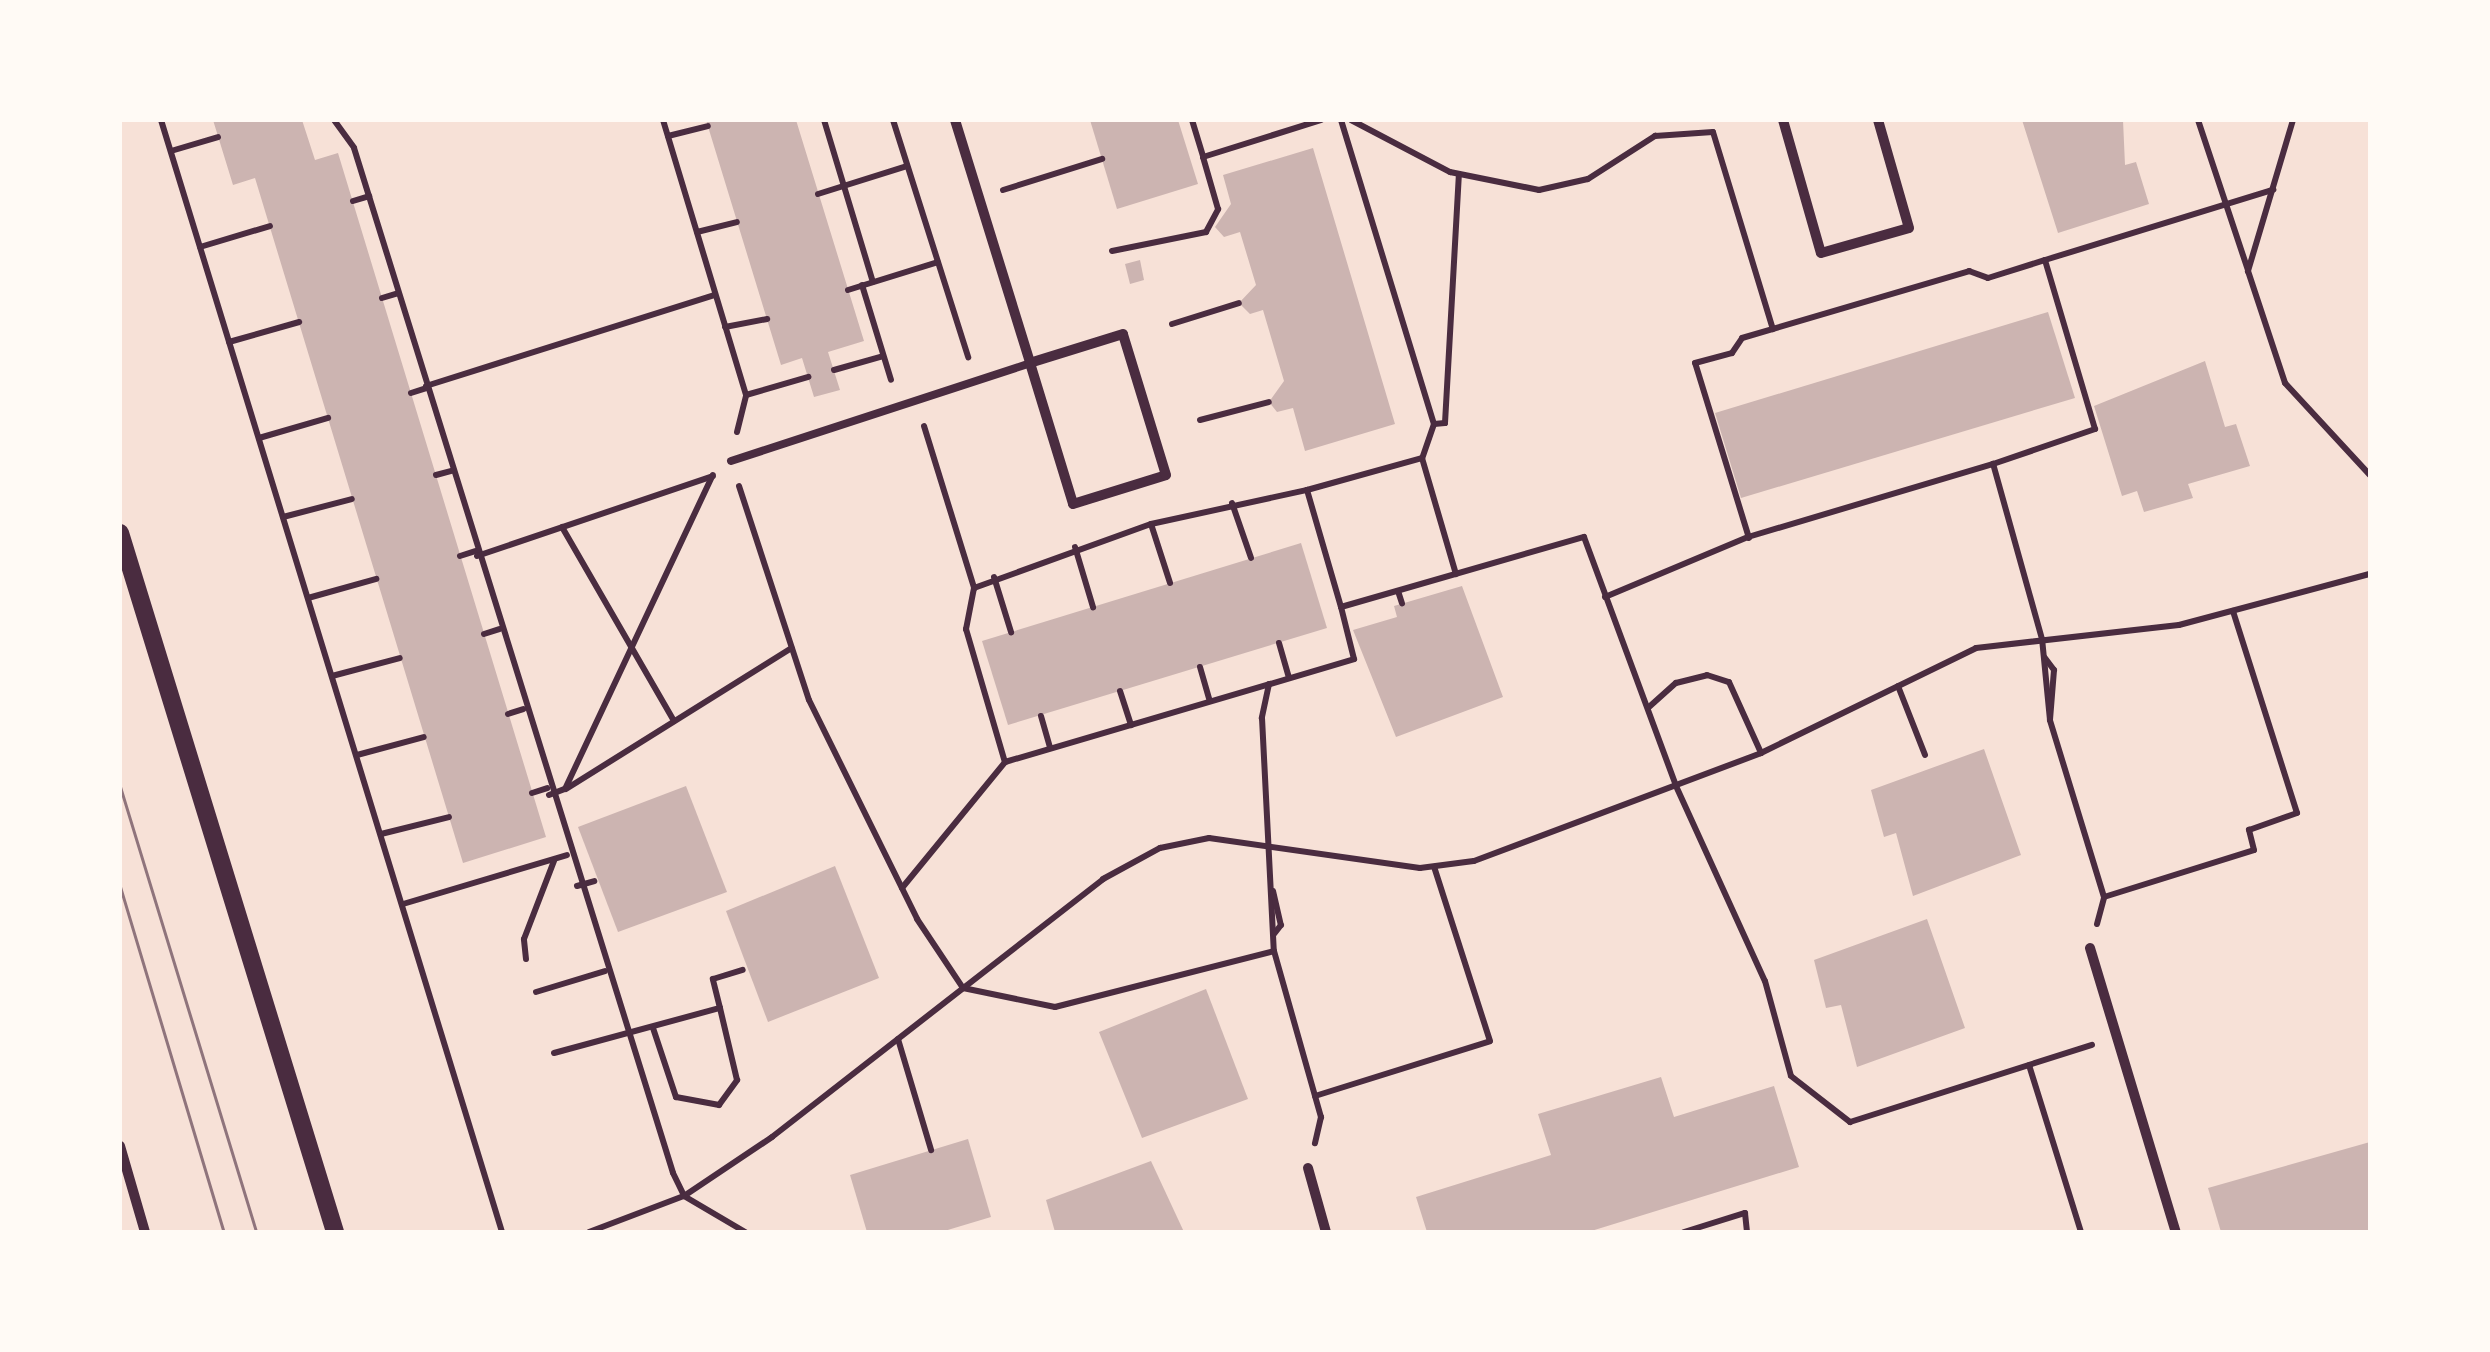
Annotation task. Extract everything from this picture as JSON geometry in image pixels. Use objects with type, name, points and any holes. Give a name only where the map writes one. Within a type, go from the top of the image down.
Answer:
[{"type":"street","points":[[954,120],[1073,504],[1166,475],[1123,334],[1030,363]]},
{"type":"street","points":[[1783,120],[1821,253],[1909,228],[1878,120]]},
{"type":"street","points":[[120,533],[335,1232]]},
{"type":"street","points":[[2090,948],[2176,1232]]},
{"type":"street","points":[[120,1146],[145,1232]]},
{"type":"street","points":[[1308,1168],[1326,1232]]},
{"type":"lane","points":[[731,461],[898,406],[915,396],[1030,363]]},
{"type":"path","points":[[161,120],[502,1232]]},
{"type":"path","points":[[334,120],[369,196],[568,856],[684,1196],[744,1232]]},
{"type":"path","points":[[663,120],[746,394],[808,377]]},
{"type":"path","points":[[824,120],[873,282]]},
{"type":"path","points":[[893,120],[974,378]]},
{"type":"path","points":[[1203,157],[1321,120]]},
{"type":"path","points":[[1340,120],[1434,424],[1422,458],[1456,574]]},
{"type":"path","points":[[1351,120],[1459,175],[1568,188],[1656,136],[1712,132],[1773,329]]},
{"type":"path","points":[[2198,120],[2285,384],[2370,475]]},
{"type":"path","points":[[2248,271],[2294,120]]},
{"type":"path","points":[[1112,251],[1206,232],[1218,208],[1193,122]]},
{"type":"path","points":[[668,136],[708,126]]},
{"type":"path","points":[[171,151],[218,137]]},
{"type":"path","points":[[978,197],[1102,159]]},
{"type":"path","points":[[818,194],[908,166]]},
{"type":"path","points":[[1434,424],[1445,423],[1459,175]]},
{"type":"path","points":[[1749,538],[1696,363],[1773,329],[1969,271],[1988,278],[2273,190]]},
{"type":"path","points":[[353,200],[369,196]]},
{"type":"path","points":[[696,232],[737,222]]},
{"type":"path","points":[[200,246],[270,226]]},
{"type":"path","points":[[1606,597],[1749,538],[1992,464],[2095,428],[2045,260]]},
{"type":"path","points":[[848,290],[938,262]]},
{"type":"path","points":[[862,285],[898,406]]},
{"type":"path","points":[[382,298],[398,293]]},
{"type":"path","points":[[410,393],[715,295]]},
{"type":"path","points":[[1172,324],[1239,303]]},
{"type":"path","points":[[725,328],[767,318]]},
{"type":"path","points":[[229,342],[299,322]]},
{"type":"path","points":[[834,370],[883,356]]},
{"type":"path","points":[[915,396],[974,588],[966,629],[1005,762]]},
{"type":"path","points":[[1200,420],[1270,402]]},
{"type":"path","points":[[258,438],[328,418]]},
{"type":"path","points":[[974,588],[1076,547],[1151,524],[1232,503],[1308,490],[1422,458]]},
{"type":"path","points":[[731,461],[792,648],[902,888],[963,988],[1055,1007],[1274,950]]},
{"type":"path","points":[[1992,464],[2042,639],[2050,720],[2104,897],[2090,948]]},
{"type":"path","points":[[436,476],[452,471]]},
{"type":"path","points":[[460,556],[714,476],[564,789]]},
{"type":"path","points":[[902,888],[1005,762],[1354,659],[1308,490]]},
{"type":"path","points":[[283,517],[352,499]]},
{"type":"path","points":[[1232,503],[1252,558]]},
{"type":"path","points":[[1151,524],[1170,583]]},
{"type":"path","points":[[562,527],[674,721]]},
{"type":"path","points":[[1340,607],[1584,537],[1676,786],[1766,981],[1791,1076],[1850,1122],[2117,1037]]},
{"type":"path","points":[[1076,547],[1094,607]]},
{"type":"path","points":[[593,1231],[684,1196],[1145,855],[1197,838],[1434,867],[1597,820],[1761,753],[1976,648],[2233,611],[2370,574]]},
{"type":"path","points":[[994,577],[1011,632]]},
{"type":"path","points":[[308,598],[376,578]]},
{"type":"path","points":[[1398,591],[1402,603]]},
{"type":"path","points":[[2104,897],[2254,850],[2249,830],[2297,813],[2233,611]]},
{"type":"path","points":[[484,634],[499,630]]},
{"type":"path","points":[[1278,643],[1289,678]]},
{"type":"path","points":[[532,793],[564,789],[792,648]]},
{"type":"path","points":[[332,676],[400,658]]},
{"type":"path","points":[[1200,667],[1210,701]]},
{"type":"path","points":[[1649,707],[1676,683],[1707,675],[1729,682],[1761,753]]},
{"type":"path","points":[[1269,684],[1262,718],[1272,847],[1274,950],[1321,1117],[1308,1168]]},
{"type":"path","points":[[1898,686],[1925,755]]},
{"type":"path","points":[[1120,691],[1130,725]]},
{"type":"path","points":[[508,714],[523,709]]},
{"type":"path","points":[[1041,716],[1050,748]]},
{"type":"path","points":[[357,755],[424,737]]},
{"type":"path","points":[[382,834],[448,817]]},
{"type":"path","points":[[403,904],[568,856]]},
{"type":"path","points":[[526,958],[524,940],[555,859]]},
{"type":"path","points":[[1316,1096],[1490,1040],[1434,867]]},
{"type":"path","points":[[578,886],[594,881]]},
{"type":"path","points":[[653,1028],[676,1096],[718,1105],[736,1080],[713,980],[743,970]]},
{"type":"path","points":[[536,992],[605,971]]},
{"type":"path","points":[[554,1053],[627,1037],[720,1008]]},
{"type":"path","points":[[898,1039],[931,1150]]},
{"type":"path","points":[[2029,1064],[2080,1232]]},
{"type":"path","points":[[1684,1232],[1744,1213],[1747,1232]]},
{"type":"building","points":[[213,120],[302,120],[315,160],[338,153],[546,837],[463,863],[255,178],[233,185]]},
{"type":"building","points":[[706,120],[796,120],[864,341],[828,352],[840,390],[814,397],[802,358],[781,365]]},
{"type":"building","points":[[1090,120],[1178,120],[1198,184],[1117,209]]},
{"type":"building","points":[[2022,120],[2123,120],[2125,165],[2136,162],[2149,204],[2058,233]]},
{"type":"building","points":[[1313,148],[1395,424],[1305,451],[1293,408],[1277,412],[1269,402],[1284,381],[1263,310],[1250,314],[1239,303],[1256,285],[1240,232],[1224,237],[1215,227],[1231,204],[1223,175]]},
{"type":"building","points":[[1140,260],[1144,280],[1130,284],[1125,264]]},
{"type":"building","points":[[2048,312],[2075,398],[1741,498],[1715,413]]},
{"type":"building","points":[[2205,361],[2225,427],[2236,424],[2250,466],[2188,484],[2193,498],[2144,512],[2137,491],[2122,496],[2094,406]]},
{"type":"building","points":[[1301,543],[1327,628],[1008,725],[982,641]]},
{"type":"building","points":[[1462,586],[1503,697],[1396,737],[1353,630],[1397,617],[1394,606]]},
{"type":"building","points":[[1984,749],[2021,855],[1913,896],[1896,833],[1884,837],[1871,790]]},
{"type":"building","points":[[686,786],[727,892],[618,932],[578,827]]},
{"type":"building","points":[[835,866],[879,978],[768,1022],[726,911]]},
{"type":"building","points":[[1927,919],[1965,1028],[1857,1067],[1841,1005],[1826,1008],[1814,960]]},
{"type":"building","points":[[1206,989],[1248,1099],[1142,1138],[1099,1032]]},
{"type":"building","points":[[1661,1077],[1674,1117],[1774,1086],[1799,1167],[1588,1232],[1427,1232],[1416,1197],[1551,1155],[1538,1114]]},
{"type":"building","points":[[968,1139],[991,1217],[941,1232],[867,1232],[850,1175]]},
{"type":"building","points":[[2370,1142],[2370,1232],[2221,1232],[2208,1188]]},
{"type":"building","points":[[1151,1161],[1184,1232],[1055,1232],[1046,1200]]},
{"type":"tram line","points":[[120,785],[257,1232]]},
{"type":"tram line","points":[[120,885],[224,1232]]}]
